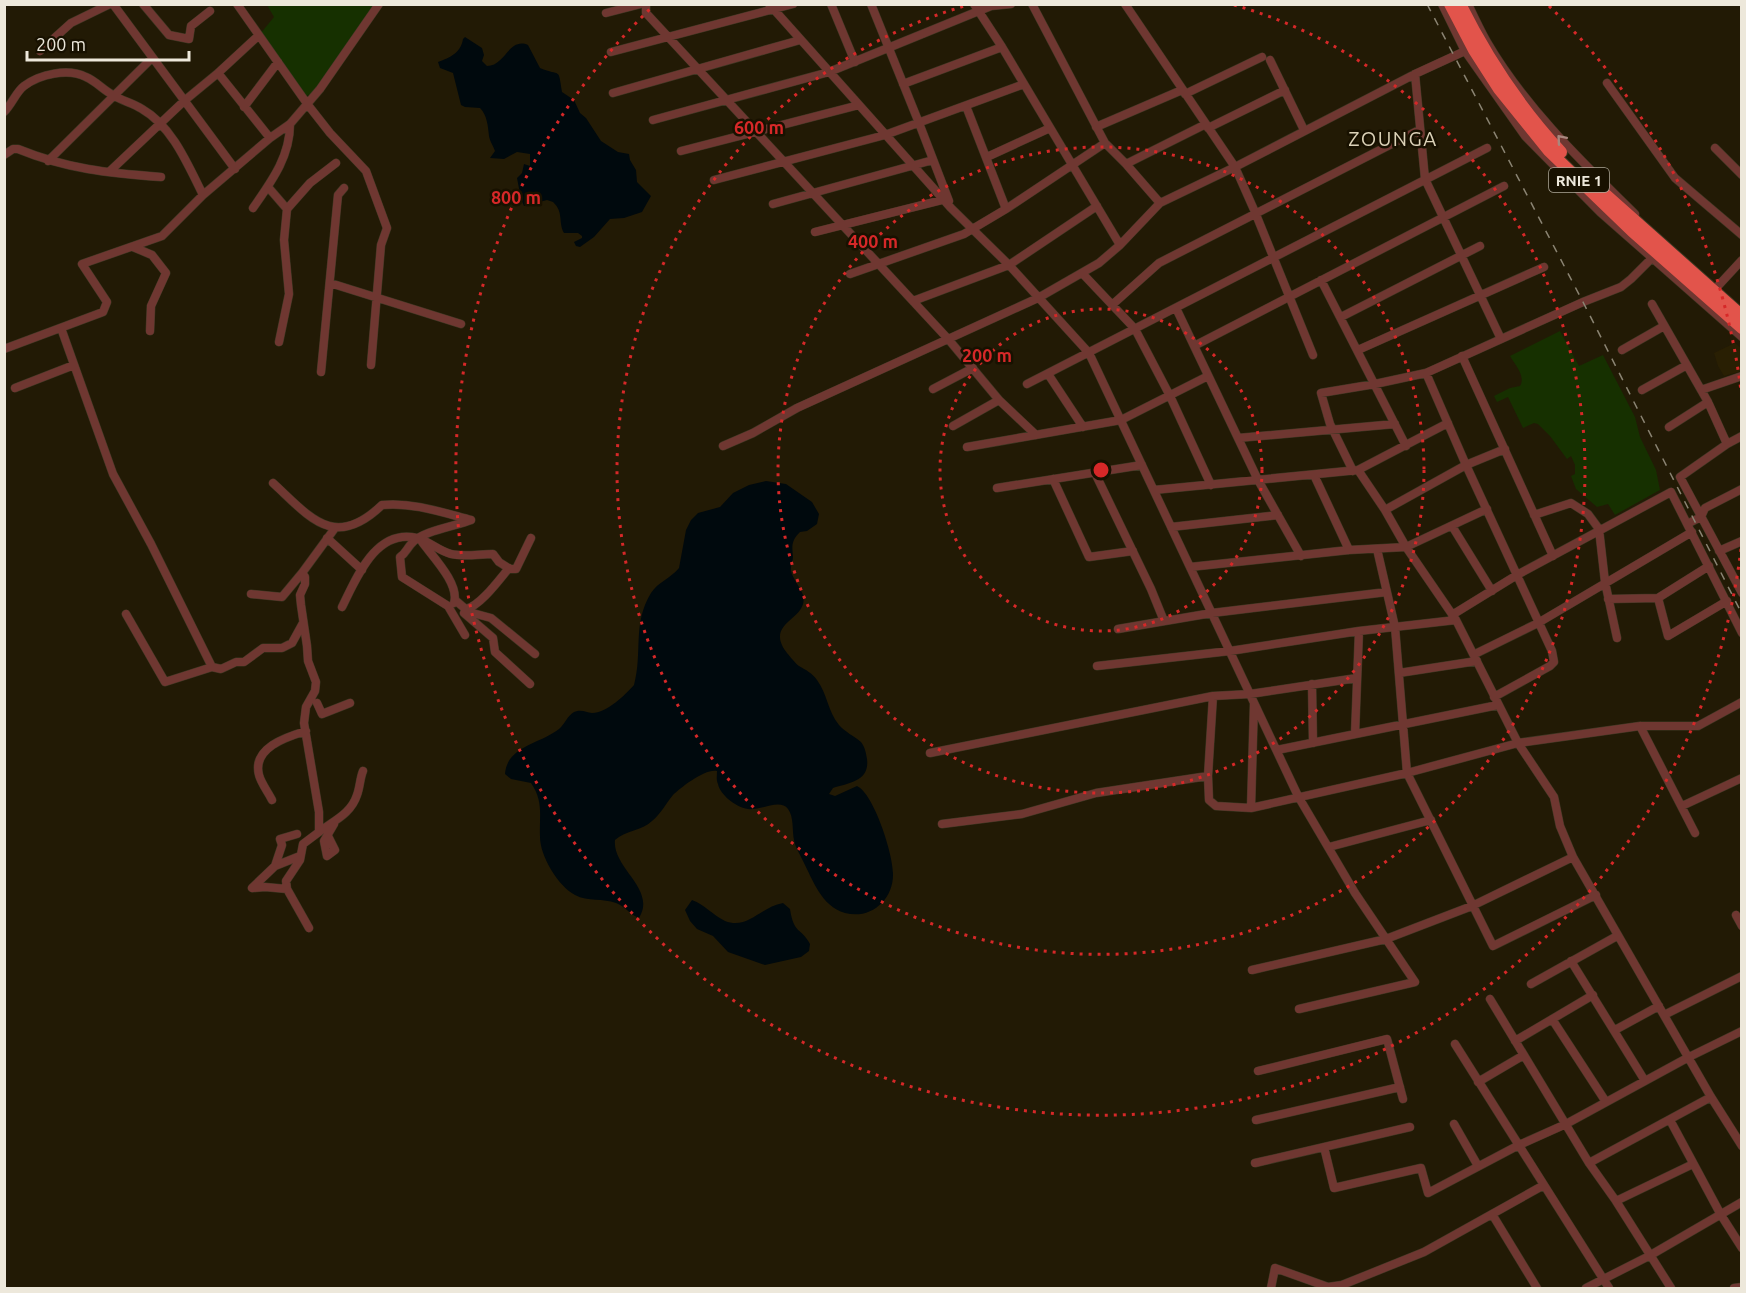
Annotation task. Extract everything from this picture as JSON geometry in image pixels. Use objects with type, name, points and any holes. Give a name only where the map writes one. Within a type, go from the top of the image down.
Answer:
[{"type":"highway","name":"RNIE 1","points":[[1450,4],[1479,59],[1524,121],[1560,162],[1654,256],[1742,328]]},
{"type":"highway","name":"RNIE 1","points":[[1460,4],[1493,64],[1519,101],[1555,145],[1638,225],[1742,316]]},
{"type":"street","points":[[40,51],[71,23],[111,4],[235,170]]},
{"type":"street","points":[[143,4],[169,35],[189,39],[190,26],[210,11]]},
{"type":"street","points":[[237,4],[308,105],[330,133],[366,171],[387,228],[381,245],[371,365]]},
{"type":"street","points":[[4,349],[103,312],[107,302],[82,264],[162,236],[203,195],[290,124],[308,105],[379,4]]},
{"type":"street","points":[[606,13],[640,4]]},
{"type":"street","points":[[646,4],[646,13],[914,301],[999,400],[1036,435]]},
{"type":"street","points":[[611,52],[771,7],[793,4]]},
{"type":"street","points":[[831,4],[855,62]]},
{"type":"street","points":[[871,4],[951,208],[974,228],[1089,352],[1299,796],[1355,893],[1415,982],[1299,1009]]},
{"type":"street","points":[[653,120],[829,72],[976,8],[1011,4]]},
{"type":"street","points":[[1032,4],[1105,143],[1160,203]]},
{"type":"street","points":[[1125,4],[1235,167],[1313,355]]},
{"type":"street","points":[[1442,4],[1465,51],[1509,116],[1538,150],[1742,337]]},
{"type":"street","points":[[1468,4],[1487,42],[1510,77],[1563,141],[1642,220],[1742,309]]},
{"type":"street","points":[[771,7],[885,135],[946,199]]},
{"type":"street","points":[[976,8],[1002,47],[1120,245]]},
{"type":"street","points":[[109,172],[184,101],[258,36]]},
{"type":"street","points":[[613,93],[800,40]]},
{"type":"street","points":[[903,84],[1002,47]]},
{"type":"street","points":[[723,446],[753,433],[797,408],[1038,298],[1099,263],[1120,245],[1160,203],[1465,51]]},
{"type":"street","points":[[1096,127],[1184,92],[1262,57]]},
{"type":"street","points":[[48,161],[152,58]]},
{"type":"street","points":[[1270,60],[1304,130]]},
{"type":"street","points":[[244,107],[278,62]]},
{"type":"street","points":[[7,110],[24,87],[44,76],[74,72],[87,77],[113,96],[143,109],[160,124],[185,159],[203,195]]},
{"type":"street","points":[[218,73],[270,138]]},
{"type":"street","points":[[1415,74],[1425,179],[1501,339]]},
{"type":"street","points":[[1607,83],[1675,178],[1742,235]]},
{"type":"street","points":[[714,180],[885,135],[1024,84]]},
{"type":"street","points":[[1126,164],[1285,90]]},
{"type":"street","points":[[4,98],[7,110]]},
{"type":"street","points":[[681,151],[859,105]]},
{"type":"street","points":[[966,106],[1006,208]]},
{"type":"street","points":[[253,208],[281,166],[290,137],[290,124]]},
{"type":"street","points":[[987,157],[1050,128]]},
{"type":"street","points":[[1112,305],[1159,263],[1419,130]]},
{"type":"street","points":[[850,274],[964,234],[1105,143]]},
{"type":"street","points":[[1027,384],[1487,148]]},
{"type":"street","points":[[1715,148],[1742,175]]},
{"type":"street","points":[[4,154],[18,149],[74,168],[161,177]]},
{"type":"street","points":[[773,204],[933,160]]},
{"type":"street","points":[[279,342],[289,294],[284,240],[287,209],[310,183],[336,164]]},
{"type":"street","points":[[1194,346],[1504,186]]},
{"type":"street","points":[[268,187],[287,209]]},
{"type":"street","points":[[321,372],[338,195],[344,188]]},
{"type":"street","points":[[815,232],[946,199]]},
{"type":"street","points":[[914,301],[1009,265],[1097,206]]},
{"type":"street","points":[[1341,317],[1480,246]]},
{"type":"street","points":[[133,247],[152,255],[166,273],[152,306],[150,331]]},
{"type":"street","points":[[1654,256],[1621,286],[1426,373],[1320,393],[1333,429],[1356,471],[1385,510],[1406,547],[1454,618],[1476,657],[1518,743],[1554,797],[1560,826],[1573,857],[1711,1097],[1738,1130],[1742,1146]]},
{"type":"street","points":[[1717,286],[1742,260]]},
{"type":"street","points":[[1358,350],[1544,267]]},
{"type":"street","points":[[1082,273],[1135,329],[1170,396],[1211,485]]},
{"type":"street","points":[[1321,280],[1406,446]]},
{"type":"street","points":[[330,283],[461,324]]},
{"type":"street","points":[[1652,304],[1708,402],[1727,444]]},
{"type":"street","points":[[1176,308],[1258,480],[1301,556]]},
{"type":"street","points":[[1622,350],[1664,326]]},
{"type":"street","points":[[61,328],[113,474],[151,544],[212,667]]},
{"type":"street","points":[[1462,356],[1553,555]]},
{"type":"street","points":[[15,388],[74,364]]},
{"type":"street","points":[[1642,390],[1687,365]]},
{"type":"street","points":[[933,389],[973,368]]},
{"type":"street","points":[[1426,373],[1486,510],[1552,651],[1554,662],[1494,697]]},
{"type":"street","points":[[1048,374],[1083,427]]},
{"type":"street","points":[[968,447],[1121,420],[1208,376]]},
{"type":"street","points":[[1701,390],[1742,376]]},
{"type":"street","points":[[953,426],[999,400]]},
{"type":"street","points":[[1669,427],[1708,402]]},
{"type":"street","points":[[1154,490],[1356,471],[1448,423]]},
{"type":"street","points":[[1238,438],[1395,424]]},
{"type":"street","points":[[1742,436],[1680,477],[1742,593]]},
{"type":"street","points":[[1385,510],[1466,465],[1505,449]]},
{"type":"street","points":[[997,488],[1142,465]]},
{"type":"street","points":[[1095,473],[1133,550],[1164,621]]},
{"type":"street","points":[[1314,475],[1349,550]]},
{"type":"street","points":[[1053,479],[1089,557],[1133,550]]},
{"type":"street","points":[[273,483],[316,523],[335,528],[356,524],[382,505],[398,503],[471,520],[419,538],[400,557],[402,577],[448,606],[465,635]]},
{"type":"street","points":[[1688,524],[1701,517],[1705,508],[1742,489]]},
{"type":"street","points":[[1097,666],[1230,651],[1454,618],[1517,575],[1671,492],[1742,633]]},
{"type":"street","points":[[1534,515],[1571,503],[1588,514],[1599,529],[1605,582],[1617,638]]},
{"type":"street","points":[[1190,567],[1349,550],[1406,547],[1486,510]]},
{"type":"street","points":[[1171,526],[1278,515]]},
{"type":"street","points":[[1452,526],[1492,591]]},
{"type":"street","points":[[251,594],[282,597],[335,528]]},
{"type":"street","points":[[1399,673],[1476,657],[1692,532]]},
{"type":"street","points":[[342,607],[373,554],[384,543],[399,535],[419,538],[448,553],[493,554],[508,568],[516,569],[531,538]]},
{"type":"street","points":[[327,538],[362,570]]},
{"type":"street","points":[[419,538],[454,586],[455,600],[452,611]]},
{"type":"street","points":[[1719,551],[1742,541]]},
{"type":"street","points":[[1377,549],[1395,627],[1407,773],[1493,946],[1596,895]]},
{"type":"street","points":[[1608,599],[1658,598],[1710,566]]},
{"type":"street","points":[[465,609],[470,608],[485,595],[508,568]]},
{"type":"street","points":[[302,573],[305,584],[300,595],[308,661],[314,673],[315,691],[319,698],[304,720]]},
{"type":"street","points":[[1119,629],[1212,613],[1387,592]]},
{"type":"street","points":[[1658,598],[1668,636],[1727,601]]},
{"type":"street","points":[[455,600],[469,612],[491,618],[535,654]]},
{"type":"street","points":[[465,609],[464,613],[493,638],[495,652],[530,684]]},
{"type":"street","points":[[126,614],[165,682],[212,667],[220,669],[236,662],[244,662],[263,648],[282,648],[292,643],[303,623]]},
{"type":"street","points":[[1355,734],[1359,631]]},
{"type":"street","points":[[930,753],[1213,696],[1252,698],[1312,684],[1357,678]]},
{"type":"street","points":[[1312,684],[1313,743]]},
{"type":"street","points":[[315,691],[306,707],[304,720],[319,812],[319,832]]},
{"type":"street","points":[[1213,696],[1208,776],[1209,800],[1216,806],[1251,808],[1407,773],[1518,743],[1640,726],[1698,726],[1742,702]]},
{"type":"street","points":[[1251,808],[1252,698]]},
{"type":"street","points":[[317,703],[322,714],[351,703]]},
{"type":"street","points":[[1276,750],[1498,705]]},
{"type":"street","points":[[1640,726],[1695,832]]},
{"type":"street","points":[[272,800],[259,776],[258,762],[264,752],[276,742],[306,730]]},
{"type":"street","points":[[309,928],[287,889],[286,881],[300,856],[303,844],[342,817],[357,795],[363,771]]},
{"type":"street","points":[[942,824],[1022,814],[1096,792],[1208,776]]},
{"type":"street","points":[[1682,806],[1742,778]]},
{"type":"street","points":[[1329,847],[1431,820]]},
{"type":"street","points":[[328,836],[334,824]]},
{"type":"street","points":[[275,866],[282,844],[280,839],[297,834]]},
{"type":"street","points":[[287,889],[265,886],[252,888],[275,866],[300,856]]},
{"type":"street","points":[[1252,970],[1386,939],[1472,906],[1573,857]]},
{"type":"street","points":[[1736,915],[1742,926]]},
{"type":"street","points":[[1531,984],[1617,936]]},
{"type":"street","points":[[1570,961],[1646,1081]]},
{"type":"street","points":[[1664,1015],[1742,976]]},
{"type":"street","points":[[1515,1041],[1593,995]]},
{"type":"street","points":[[1490,999],[1589,1163],[1671,1288]]},
{"type":"street","points":[[1615,1030],[1659,1006]]},
{"type":"street","points":[[1552,1019],[1606,1102]]},
{"type":"street","points":[[1324,1147],[1334,1188],[1421,1168],[1428,1193],[1519,1145],[1566,1124],[1689,1057],[1740,1035]]},
{"type":"street","points":[[1258,1071],[1387,1039],[1403,1099]]},
{"type":"street","points":[[1455,1044],[1609,1288]]},
{"type":"street","points":[[1478,1082],[1524,1055]]},
{"type":"street","points":[[1256,1120],[1400,1087]]},
{"type":"street","points":[[1589,1163],[1711,1097]]},
{"type":"street","points":[[1670,1120],[1721,1215],[1742,1248]]},
{"type":"street","points":[[1454,1124],[1478,1166]]},
{"type":"street","points":[[1255,1163],[1410,1127]]},
{"type":"street","points":[[1616,1202],[1693,1164]]},
{"type":"street","points":[[1271,1288],[1275,1268],[1318,1287],[1342,1285],[1414,1256],[1544,1185]]},
{"type":"street","points":[[1586,1288],[1649,1256],[1742,1202]]},
{"type":"street","points":[[1492,1214],[1537,1288]]},
{"type":"street","points":[[1734,1288],[1742,1287]]},
{"type":"shaded area","points":[[465,37],[482,48],[484,55],[482,61],[487,66],[498,62],[511,48],[522,44],[528,45],[540,68],[559,75],[562,92],[574,100],[580,113],[586,118],[601,141],[618,152],[629,154],[636,170],[637,182],[651,196],[642,212],[624,218],[610,219],[594,237],[580,247],[574,242],[582,236],[578,233],[564,233],[559,210],[553,202],[547,200],[524,206],[517,178],[522,173],[524,164],[530,166],[530,154],[517,152],[504,159],[490,158],[495,151],[489,138],[484,114],[480,108],[461,105],[453,73],[440,68],[438,62],[457,51]]},
{"type":"shaded area","points":[[1735,343],[1741,348],[1741,371],[1724,376],[1714,353]]},
{"type":"shaded area","points":[[766,481],[786,484],[812,502],[819,514],[817,524],[807,531],[800,532],[792,547],[791,571],[803,595],[803,603],[801,609],[781,630],[780,637],[783,647],[793,660],[817,680],[839,725],[861,742],[864,748],[867,766],[862,777],[833,788],[829,794],[835,796],[857,786],[870,800],[890,853],[893,873],[890,891],[879,905],[864,913],[845,913],[837,910],[830,905],[814,884],[794,840],[788,809],[780,805],[753,809],[738,806],[719,788],[717,771],[712,771],[694,779],[677,792],[648,824],[615,840],[620,860],[639,888],[643,907],[639,918],[616,903],[575,895],[556,878],[543,853],[539,803],[535,790],[531,783],[511,779],[505,774],[507,765],[518,751],[559,729],[574,712],[592,713],[604,710],[634,685],[640,627],[645,604],[654,589],[679,568],[686,530],[691,520],[698,513],[720,507],[733,493],[749,485]]},
{"type":"shaded area","points":[[692,900],[725,921],[733,923],[741,923],[783,903],[790,909],[796,927],[810,944],[809,951],[801,957],[765,965],[728,952],[713,936],[697,929],[690,921],[685,910]]},
{"type":"green space","points":[[267,5],[376,5],[313,93],[306,96],[260,34],[274,17]]},
{"type":"green space","points":[[1560,331],[1579,366],[1603,355],[1635,417],[1640,437],[1656,470],[1660,490],[1615,515],[1608,504],[1597,507],[1576,489],[1571,476],[1575,474],[1575,465],[1571,456],[1567,459],[1538,424],[1534,423],[1523,428],[1508,397],[1497,402],[1494,396],[1520,386],[1521,374],[1510,356]]},
{"type":"railway","points":[[1427,4],[1583,302],[1742,614]]},
{"type":"district","name":"ZOUNGA","points":[[1393,138]]}]
